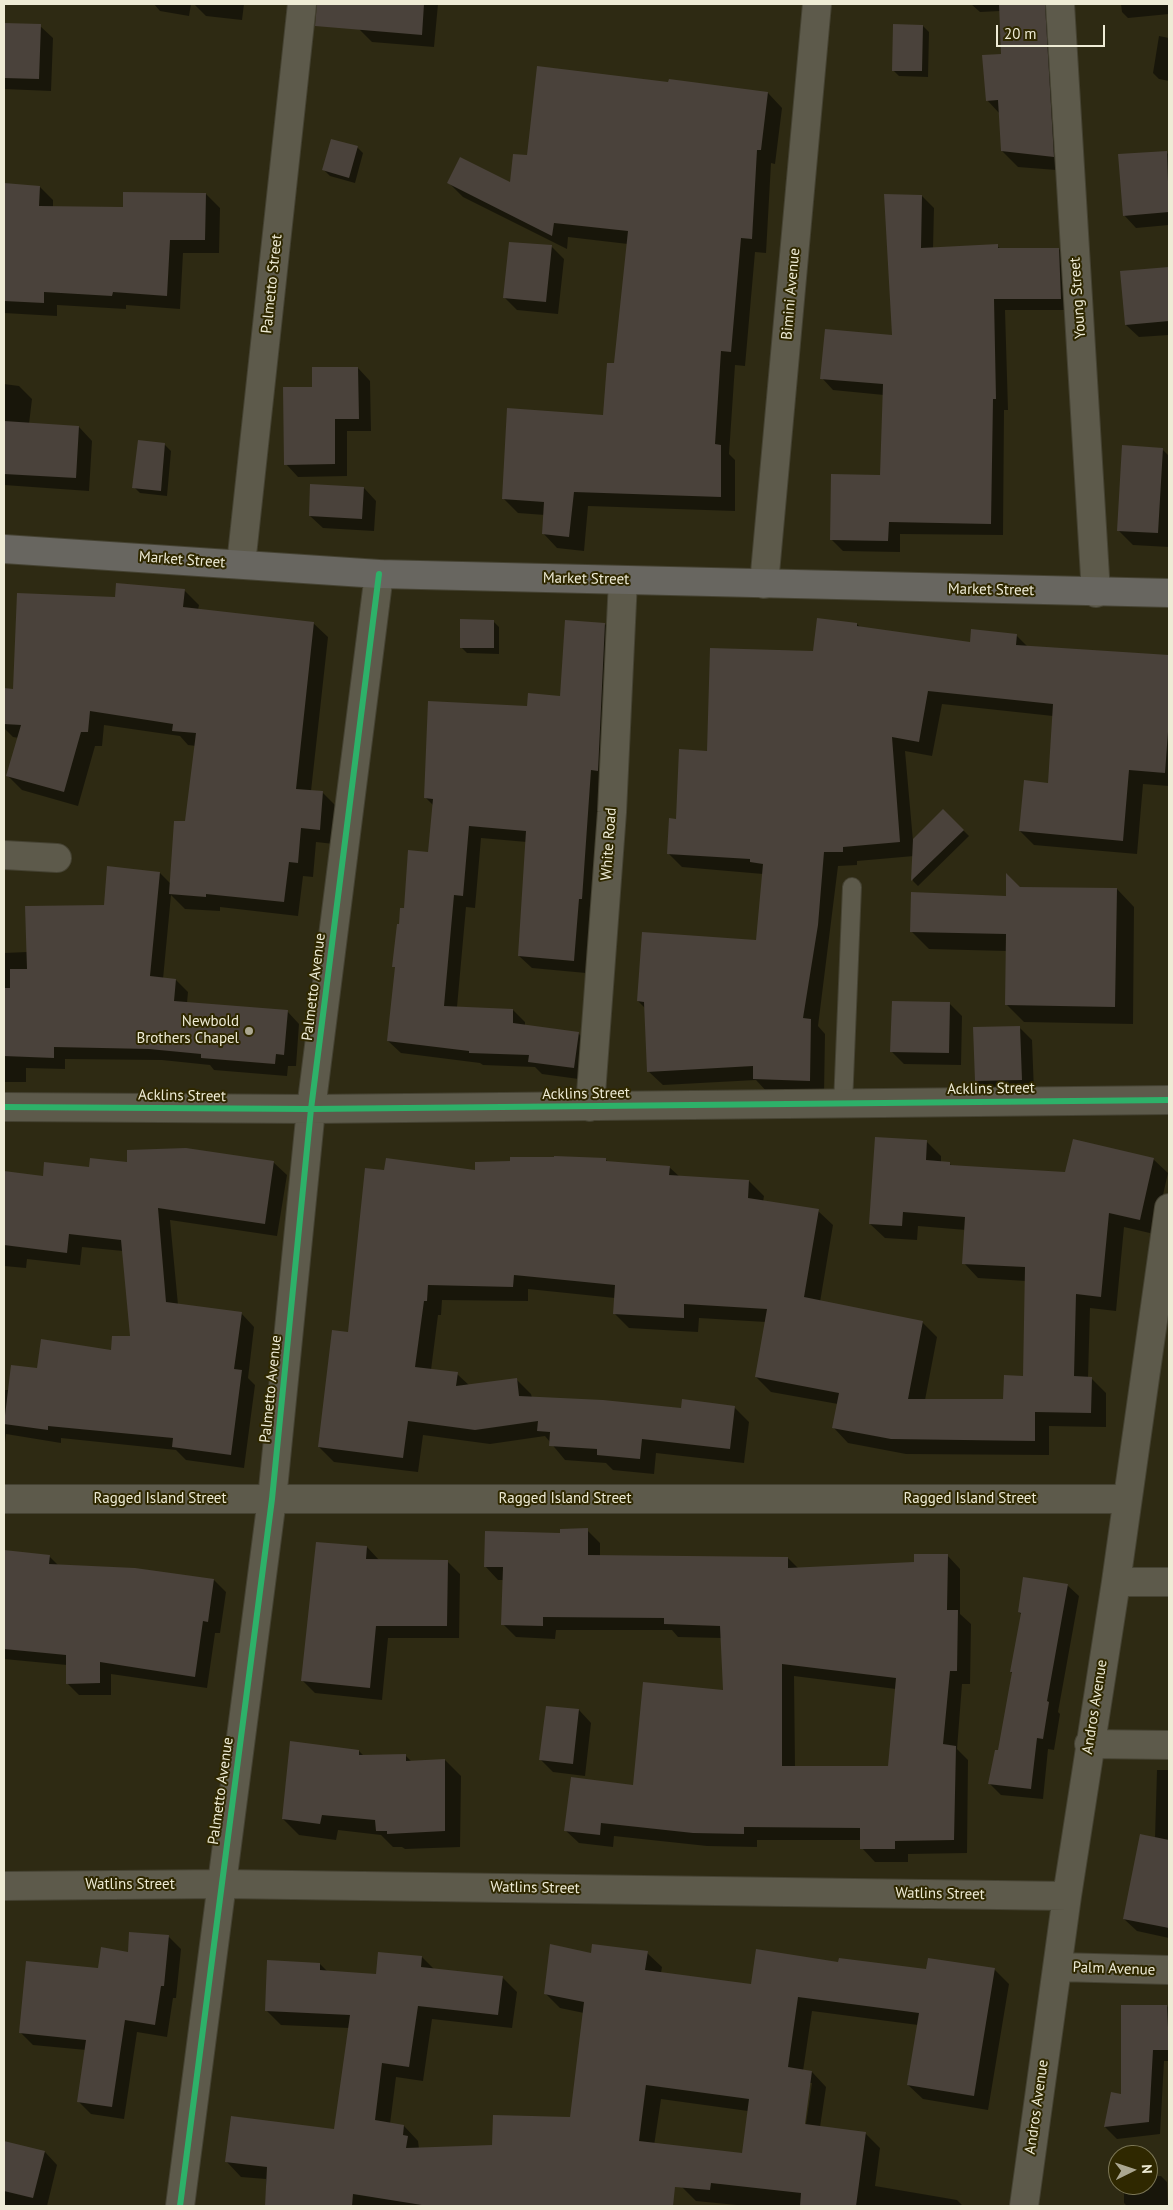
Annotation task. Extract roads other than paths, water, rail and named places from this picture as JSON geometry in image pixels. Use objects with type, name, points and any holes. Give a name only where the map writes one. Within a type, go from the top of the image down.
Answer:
[{"type":"main road","name":"Market Street","points":[[4,549],[379,574],[1096,593],[1169,593]]},
{"type":"street","name":"Palmetto Street","points":[[241,564],[302,4]]},
{"type":"street","name":"Bimini Avenue","points":[[764,584],[817,4]]},
{"type":"street","name":"Young Street","points":[[1060,4],[1096,593]]},
{"type":"street","name":"Palmetto Avenue","points":[[180,2206],[272,1499],[311,1109],[379,574]]},
{"type":"street","name":"White Road","points":[[590,1107],[612,812],[623,580]]},
{"type":"street","points":[[4,855],[57,858]]},
{"type":"street","name":"Acklins Street","points":[[4,1107],[311,1109],[1169,1100]]},
{"type":"street","name":"Andros Avenue","points":[[1024,2206],[1035,2115],[1089,1744],[1116,1582],[1169,1208]]},
{"type":"street","name":"Ragged Island Street","points":[[4,1499],[1127,1499]]},
{"type":"street","points":[[1116,1582],[1169,1582]]},
{"type":"street","points":[[1089,1744],[1169,1745]]},
{"type":"street","name":"Watlins Street","points":[[4,1886],[222,1884],[1067,1896]]},
{"type":"street","name":"Palm Avenue","points":[[1058,1967],[1169,1970]]},
{"type":"lane","points":[[843,1104],[852,887]]},
{"type":"place","name":"Newbold Brothers Chapel","points":[[249,1031]]}]
